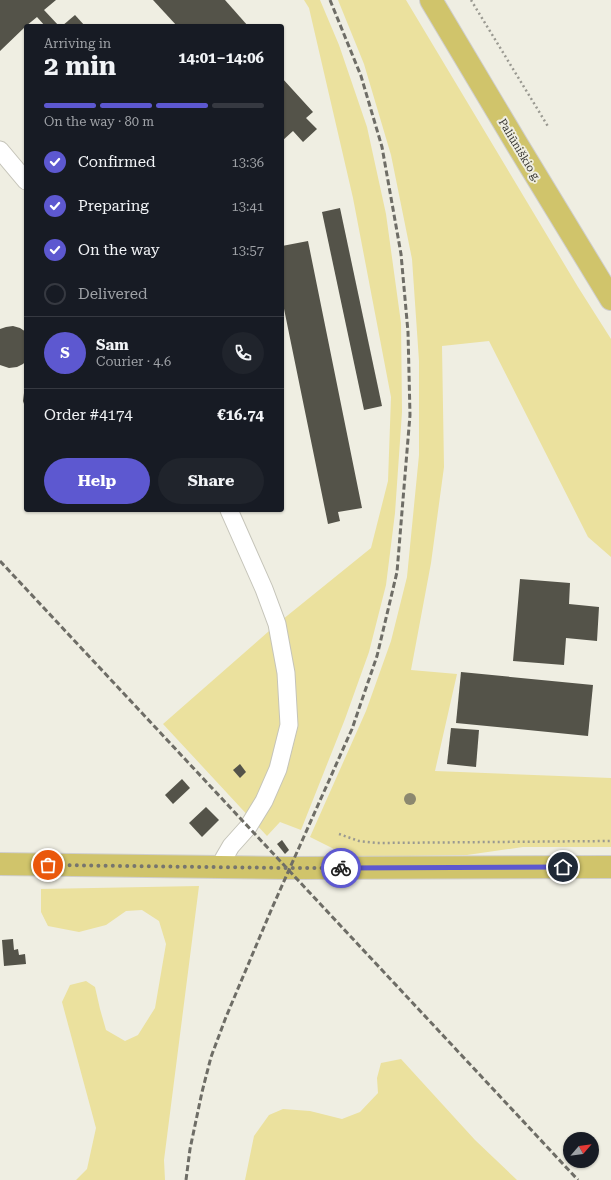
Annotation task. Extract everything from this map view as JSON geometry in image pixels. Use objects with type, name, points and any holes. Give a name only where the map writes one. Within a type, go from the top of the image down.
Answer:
[{"type":"main road","name":"Paliūniškio g.","points":[[431,0],[611,299]]},
{"type":"main road","points":[[0,864],[287,868],[611,867]]},
{"type":"street","points":[[0,150],[24,179]]},
{"type":"street","points":[[223,867],[224,858],[231,846],[248,827],[264,801],[278,769],[289,725],[286,673],[277,624],[264,589],[230,512]]},
{"type":"path","points":[[472,0],[549,128]]},
{"type":"path","points":[[339,834],[360,841],[377,843],[611,841]]},
{"type":"shaded area","points":[[304,0],[320,0],[339,45],[367,127],[386,214],[401,323],[402,412],[395,513],[386,585],[369,652],[345,719],[301,830],[280,822],[267,836],[163,724],[277,624],[371,548],[388,481],[391,397],[353,198],[309,8]]},
{"type":"shaded area","points":[[338,0],[406,0],[578,287],[611,339],[611,557],[588,537],[489,341],[442,346],[444,467],[431,563],[411,670],[457,674],[435,771],[611,778],[611,847],[523,847],[467,855],[350,857],[310,837],[366,711],[391,641],[407,577],[419,455],[419,361],[412,259],[391,155],[364,64]]},
{"type":"shaded area","points":[[199,886],[164,1160],[165,1180],[76,1180],[87,1169],[96,1128],[62,1002],[70,985],[86,981],[95,987],[106,1030],[125,1041],[138,1035],[155,1008],[166,944],[159,921],[142,910],[126,911],[106,925],[79,932],[48,926],[41,912],[41,889]]},
{"type":"shaded area","points":[[401,1059],[475,1140],[517,1180],[245,1180],[254,1136],[269,1115],[283,1109],[310,1111],[342,1119],[360,1112],[378,1093],[377,1078],[381,1063]]},
{"type":"building","points":[[0,0],[56,0],[44,10],[57,24],[43,24],[37,17],[28,24],[24,24],[24,28],[0,51]]},
{"type":"building","points":[[153,0],[225,0],[246,24],[175,24]]},
{"type":"building","points":[[75,15],[83,24],[64,24]]},
{"type":"building","points":[[284,80],[313,112],[306,118],[317,129],[303,142],[293,131],[284,139]]},
{"type":"building","points":[[340,208],[382,406],[364,410],[322,212]]},
{"type":"building","points":[[308,241],[362,508],[338,512],[340,521],[328,524],[284,309],[284,246]]},
{"type":"building","points":[[13,326],[24,331],[24,363],[17,367],[9,368],[0,365],[0,329]]},
{"type":"building","points":[[520,579],[570,583],[569,604],[599,607],[597,641],[566,638],[564,665],[513,661]]},
{"type":"building","points":[[461,672],[593,685],[588,736],[456,723]]},
{"type":"building","points":[[451,728],[479,730],[476,767],[447,764]]},
{"type":"building","points":[[240,764],[246,772],[240,778],[233,770]]},
{"type":"building","points":[[182,779],[190,788],[173,804],[165,795]]},
{"type":"building","points":[[206,807],[219,820],[202,837],[189,823]]},
{"type":"building","points":[[282,840],[289,850],[285,854],[277,844]]},
{"type":"building","points":[[13,939],[14,950],[18,949],[19,955],[25,954],[26,964],[4,966],[2,940]]},
{"type":"railway","points":[[186,1180],[190,1149],[211,1057],[226,1017],[272,908],[352,729],[377,656],[397,572],[410,415],[408,332],[401,254],[382,147],[361,76],[330,0]]},
{"type":"railway","points":[[0,561],[578,1180]]},
{"type":"way so far","points":[[48,865],[341,868]]},
{"type":"route","points":[[341,868],[563,867]]}]
